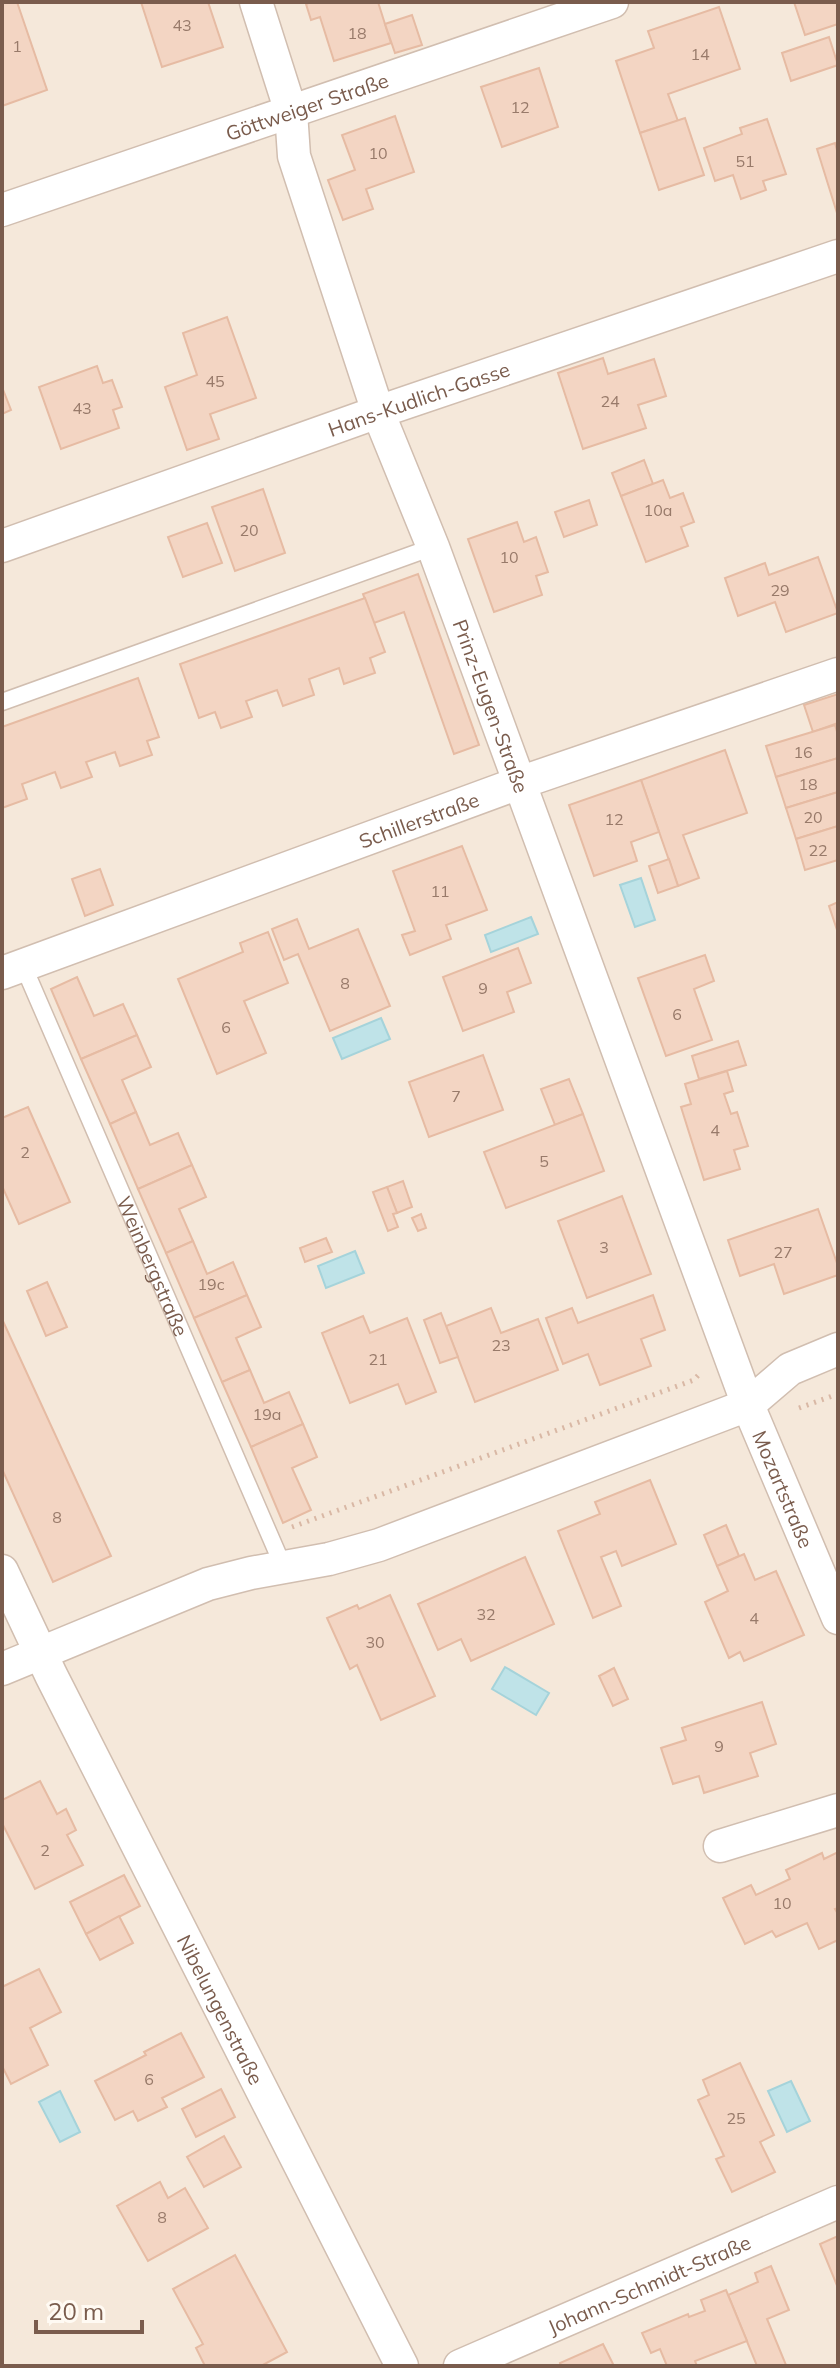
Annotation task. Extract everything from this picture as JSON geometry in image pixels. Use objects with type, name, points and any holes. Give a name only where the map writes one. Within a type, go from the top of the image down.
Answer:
[{"type":"street","name":"Prinz-Eugen-Straße","points":[[256,2],[291,112],[294,156],[378,412],[433,547],[748,1405]]},
{"type":"street","name":"Göttweiger Straße","points":[[2,210],[612,2]]},
{"type":"street","name":"Hans-Kudlich-Gasse","points":[[2,546],[378,412],[838,256]]},
{"type":"street","name":"Schillerstraße","points":[[12,969],[519,783],[838,674]]},
{"type":"street","points":[[2,1669],[208,1584],[283,1566],[329,1559],[379,1545],[748,1405],[790,1369],[838,1349]]},
{"type":"street","name":"Mozartstraße","points":[[748,1405],[838,1618]]},
{"type":"street","name":"Nibelungenstraße","points":[[2,1571],[40,1652],[402,2366]]},
{"type":"street","points":[[720,1846],[838,1810]]},
{"type":"street","name":"Johann-Schmidt-Straße","points":[[460,2366],[838,2202]]},
{"type":"lane","points":[[2,702],[433,547]]},
{"type":"lane","name":"Weinbergstraße","points":[[12,969],[283,1566]]},
{"type":"path","points":[[269,1535],[694,1380],[709,1362]]},
{"type":"path","points":[[785,1413],[838,1394]]},
{"type":"shaded area","points":[[2,2],[838,2],[838,2366],[2,2366]]},
{"type":"water","points":[[641,878],[655,920],[635,927],[620,885]]},
{"type":"water","points":[[531,917],[538,934],[491,952],[485,935]]},
{"type":"water","points":[[381,1018],[390,1039],[342,1059],[333,1038]]},
{"type":"water","points":[[355,1251],[364,1273],[326,1288],[318,1266]]},
{"type":"water","points":[[505,1667],[549,1693],[536,1715],[492,1689]]},
{"type":"water","points":[[791,2081],[810,2121],[787,2132],[768,2091]]},
{"type":"water","points":[[60,2091],[80,2132],[60,2142],[39,2102]]},
{"type":"building","points":[[2,2],[17,2],[47,90],[2,106]]},
{"type":"building","points":[[141,2],[208,2],[223,47],[162,67]]},
{"type":"building","points":[[378,2],[391,43],[334,61],[320,17],[311,20],[306,4]]},
{"type":"building","points":[[794,2],[838,2],[838,24],[805,35]]},
{"type":"building","points":[[719,7],[740,69],[668,94],[678,121],[640,133],[616,61],[654,48],[648,31]]},
{"type":"building","points":[[412,15],[422,45],[395,53],[385,24]]},
{"type":"building","points":[[829,37],[838,65],[791,81],[782,53]]},
{"type":"building","points":[[539,68],[558,127],[502,147],[481,87]]},
{"type":"building","points":[[395,116],[414,172],[366,189],[373,209],[343,220],[328,180],[355,170],[342,135]]},
{"type":"building","points":[[685,118],[704,175],[659,190],[640,133]]},
{"type":"building","points":[[767,119],[786,174],[763,181],[766,190],[741,199],[733,175],[715,181],[704,148],[742,134],[740,128]]},
{"type":"building","points":[[835,143],[838,154],[837,213],[817,149]]},
{"type":"building","points":[[227,317],[256,398],[210,414],[219,439],[187,450],[165,387],[197,375],[183,333]]},
{"type":"building","points":[[603,358],[608,374],[654,359],[666,396],[638,405],[646,428],[583,449],[558,373]]},
{"type":"building","points":[[97,366],[103,383],[112,380],[122,407],[113,410],[119,428],[61,449],[39,387]]},
{"type":"building","points":[[2,387],[11,410],[2,414]]},
{"type":"building","points":[[644,460],[653,484],[621,496],[612,473]]},
{"type":"building","points":[[663,480],[670,498],[683,493],[694,522],[681,527],[688,546],[646,562],[621,496]]},
{"type":"building","points":[[263,489],[285,553],[235,571],[212,507]]},
{"type":"building","points":[[589,500],[597,525],[564,537],[555,512]]},
{"type":"building","points":[[517,522],[524,542],[536,537],[548,572],[536,576],[542,595],[494,612],[468,539]]},
{"type":"building","points":[[207,523],[222,563],[183,577],[168,537]]},
{"type":"building","points":[[818,557],[838,613],[786,632],[775,602],[738,616],[725,578],[765,563],[769,575]]},
{"type":"building","points":[[418,574],[479,745],[454,754],[404,612],[374,623],[363,594]]},
{"type":"building","points":[[365,598],[385,652],[370,658],[375,673],[344,684],[339,668],[309,679],[314,695],[283,706],[277,690],[246,701],[252,717],[221,728],[215,712],[199,718],[180,664]]},
{"type":"building","points":[[138,678],[159,737],[147,741],[152,755],[120,766],[115,752],[86,762],[92,777],[61,788],[55,772],[22,784],[27,799],[2,808],[2,727]]},
{"type":"building","points":[[838,694],[838,723],[813,732],[804,705]]},
{"type":"building","points":[[835,725],[838,758],[776,777],[766,746]]},
{"type":"building","points":[[725,750],[747,813],[683,835],[699,878],[678,886],[641,780]]},
{"type":"building","points":[[838,758],[838,792],[786,808],[776,777]]},
{"type":"building","points":[[641,780],[659,832],[631,842],[637,861],[594,876],[569,805]]},
{"type":"building","points":[[838,792],[838,826],[796,839],[786,808]]},
{"type":"building","points":[[838,826],[838,860],[805,870],[796,839]]},
{"type":"building","points":[[462,846],[487,910],[446,925],[451,939],[410,955],[402,935],[415,931],[393,871]]},
{"type":"building","points":[[669,859],[678,886],[658,893],[649,866]]},
{"type":"building","points":[[100,869],[113,905],[85,916],[72,879]]},
{"type":"building","points":[[838,902],[838,933],[829,906]]},
{"type":"building","points":[[297,919],[309,949],[358,929],[390,1006],[330,1031],[298,954],[284,960],[272,929]]},
{"type":"building","points":[[268,932],[288,983],[244,1001],[266,1053],[217,1074],[178,979],[243,952],[240,943]]},
{"type":"building","points":[[518,948],[531,983],[507,992],[514,1012],[463,1031],[443,977]]},
{"type":"building","points":[[705,955],[714,981],[694,989],[712,1040],[666,1056],[638,978]]},
{"type":"building","points":[[77,977],[94,1016],[123,1004],[137,1035],[81,1059],[51,989]]},
{"type":"building","points":[[137,1035],[151,1067],[122,1080],[136,1112],[110,1124],[81,1059]]},
{"type":"building","points":[[738,1041],[746,1065],[699,1079],[692,1056]]},
{"type":"building","points":[[483,1055],[503,1110],[429,1137],[409,1082]]},
{"type":"building","points":[[727,1071],[733,1091],[724,1094],[731,1114],[737,1112],[748,1146],[734,1150],[740,1169],[704,1180],[681,1107],[691,1104],[685,1084]]},
{"type":"building","points":[[569,1079],[583,1114],[555,1125],[541,1089]]},
{"type":"building","points":[[28,1107],[70,1202],[19,1224],[2,1186],[2,1118]]},
{"type":"building","points":[[136,1112],[150,1145],[178,1133],[192,1165],[138,1189],[110,1124]]},
{"type":"building","points":[[583,1114],[604,1171],[506,1208],[484,1152]]},
{"type":"building","points":[[192,1165],[206,1197],[179,1209],[193,1241],[166,1253],[138,1189]]},
{"type":"building","points":[[403,1181],[412,1207],[397,1213],[387,1187]]},
{"type":"building","points":[[387,1187],[397,1213],[393,1214],[398,1227],[388,1231],[373,1192]]},
{"type":"building","points":[[622,1196],[651,1274],[587,1298],[558,1221]]},
{"type":"building","points":[[818,1209],[838,1266],[838,1275],[784,1294],[774,1264],[740,1276],[728,1240]]},
{"type":"building","points":[[421,1214],[426,1228],[418,1231],[412,1218]]},
{"type":"building","points":[[326,1238],[332,1252],[305,1262],[300,1248]]},
{"type":"building","points":[[193,1241],[207,1274],[233,1262],[247,1295],[194,1318],[166,1253]]},
{"type":"building","points":[[47,1282],[67,1327],[46,1336],[27,1291]]},
{"type":"building","points":[[247,1295],[261,1327],[236,1338],[250,1370],[222,1382],[194,1318]]},
{"type":"building","points":[[653,1295],[665,1330],[641,1339],[651,1366],[600,1385],[588,1354],[563,1364],[546,1318],[572,1308],[578,1323]]},
{"type":"building","points":[[491,1308],[501,1333],[538,1319],[558,1370],[475,1402],[446,1326]]},
{"type":"building","points":[[441,1313],[458,1357],[440,1363],[424,1320]]},
{"type":"building","points":[[363,1316],[370,1333],[407,1318],[436,1392],[406,1404],[398,1384],[350,1403],[322,1333]]},
{"type":"building","points":[[2,1319],[111,1556],[53,1582],[2,1469]]},
{"type":"building","points":[[250,1370],[264,1403],[289,1392],[303,1424],[251,1447],[222,1382]]},
{"type":"building","points":[[303,1424],[317,1457],[292,1468],[311,1510],[283,1523],[251,1447]]},
{"type":"building","points":[[650,1480],[676,1544],[622,1566],[616,1551],[601,1557],[621,1606],[593,1618],[558,1531],[600,1514],[595,1502]]},
{"type":"building","points":[[726,1525],[739,1556],[717,1566],[704,1535]]},
{"type":"building","points":[[744,1554],[755,1580],[776,1571],[804,1635],[744,1661],[740,1652],[729,1658],[705,1602],[728,1591],[717,1566]]},
{"type":"building","points":[[525,1557],[554,1624],[471,1661],[461,1639],[438,1650],[418,1604]]},
{"type":"building","points":[[390,1595],[435,1696],[381,1720],[357,1665],[350,1669],[327,1618],[357,1605],[359,1609]]},
{"type":"building","points":[[614,1668],[628,1699],[613,1706],[599,1676]]},
{"type":"building","points":[[762,1702],[776,1744],[750,1753],[758,1776],[704,1793],[699,1776],[673,1784],[661,1748],[686,1740],[682,1728]]},
{"type":"building","points":[[40,1781],[57,1814],[66,1809],[76,1830],[67,1835],[83,1865],[35,1889],[2,1823],[2,1800]]},
{"type":"building","points":[[838,1852],[838,1908],[835,1909],[838,1914],[838,1940],[819,1949],[807,1923],[776,1937],[772,1931],[745,1944],[723,1898],[751,1885],[756,1895],[790,1879],[786,1870],[822,1853],[824,1859]]},
{"type":"building","points":[[124,1875],[140,1906],[86,1934],[70,1902]]},
{"type":"building","points":[[119,1916],[133,1943],[100,1960],[86,1934]]},
{"type":"building","points":[[39,1969],[61,2012],[30,2028],[48,2065],[11,2084],[2,2066],[2,1987]]},
{"type":"building","points":[[181,2033],[204,2077],[162,2098],[167,2107],[138,2121],[133,2111],[115,2120],[95,2081]]},
{"type":"building","points":[[740,2063],[774,2135],[760,2142],[775,2172],[732,2192],[716,2159],[724,2156],[698,2100],[709,2095],[703,2080]]},
{"type":"building","points":[[221,2089],[235,2117],[196,2137],[182,2109]]},
{"type":"building","points":[[224,2136],[241,2167],[204,2187],[187,2157]]},
{"type":"building","points":[[160,2182],[168,2198],[185,2188],[208,2228],[148,2261],[117,2206]]},
{"type":"building","points":[[838,2236],[838,2288],[820,2244]]},
{"type":"building","points":[[235,2255],[287,2352],[261,2366],[205,2366],[196,2348],[203,2344],[173,2289]]},
{"type":"building","points":[[771,2266],[789,2310],[767,2319],[786,2365],[757,2366],[728,2295],[758,2282],[755,2273]]},
{"type":"building","points":[[726,2290],[747,2341],[695,2361],[697,2366],[667,2366],[660,2349],[651,2353],[642,2333],[688,2314],[689,2317],[705,2311],[701,2300]]},
{"type":"building","points":[[603,2344],[614,2366],[561,2366],[560,2363]]}]
